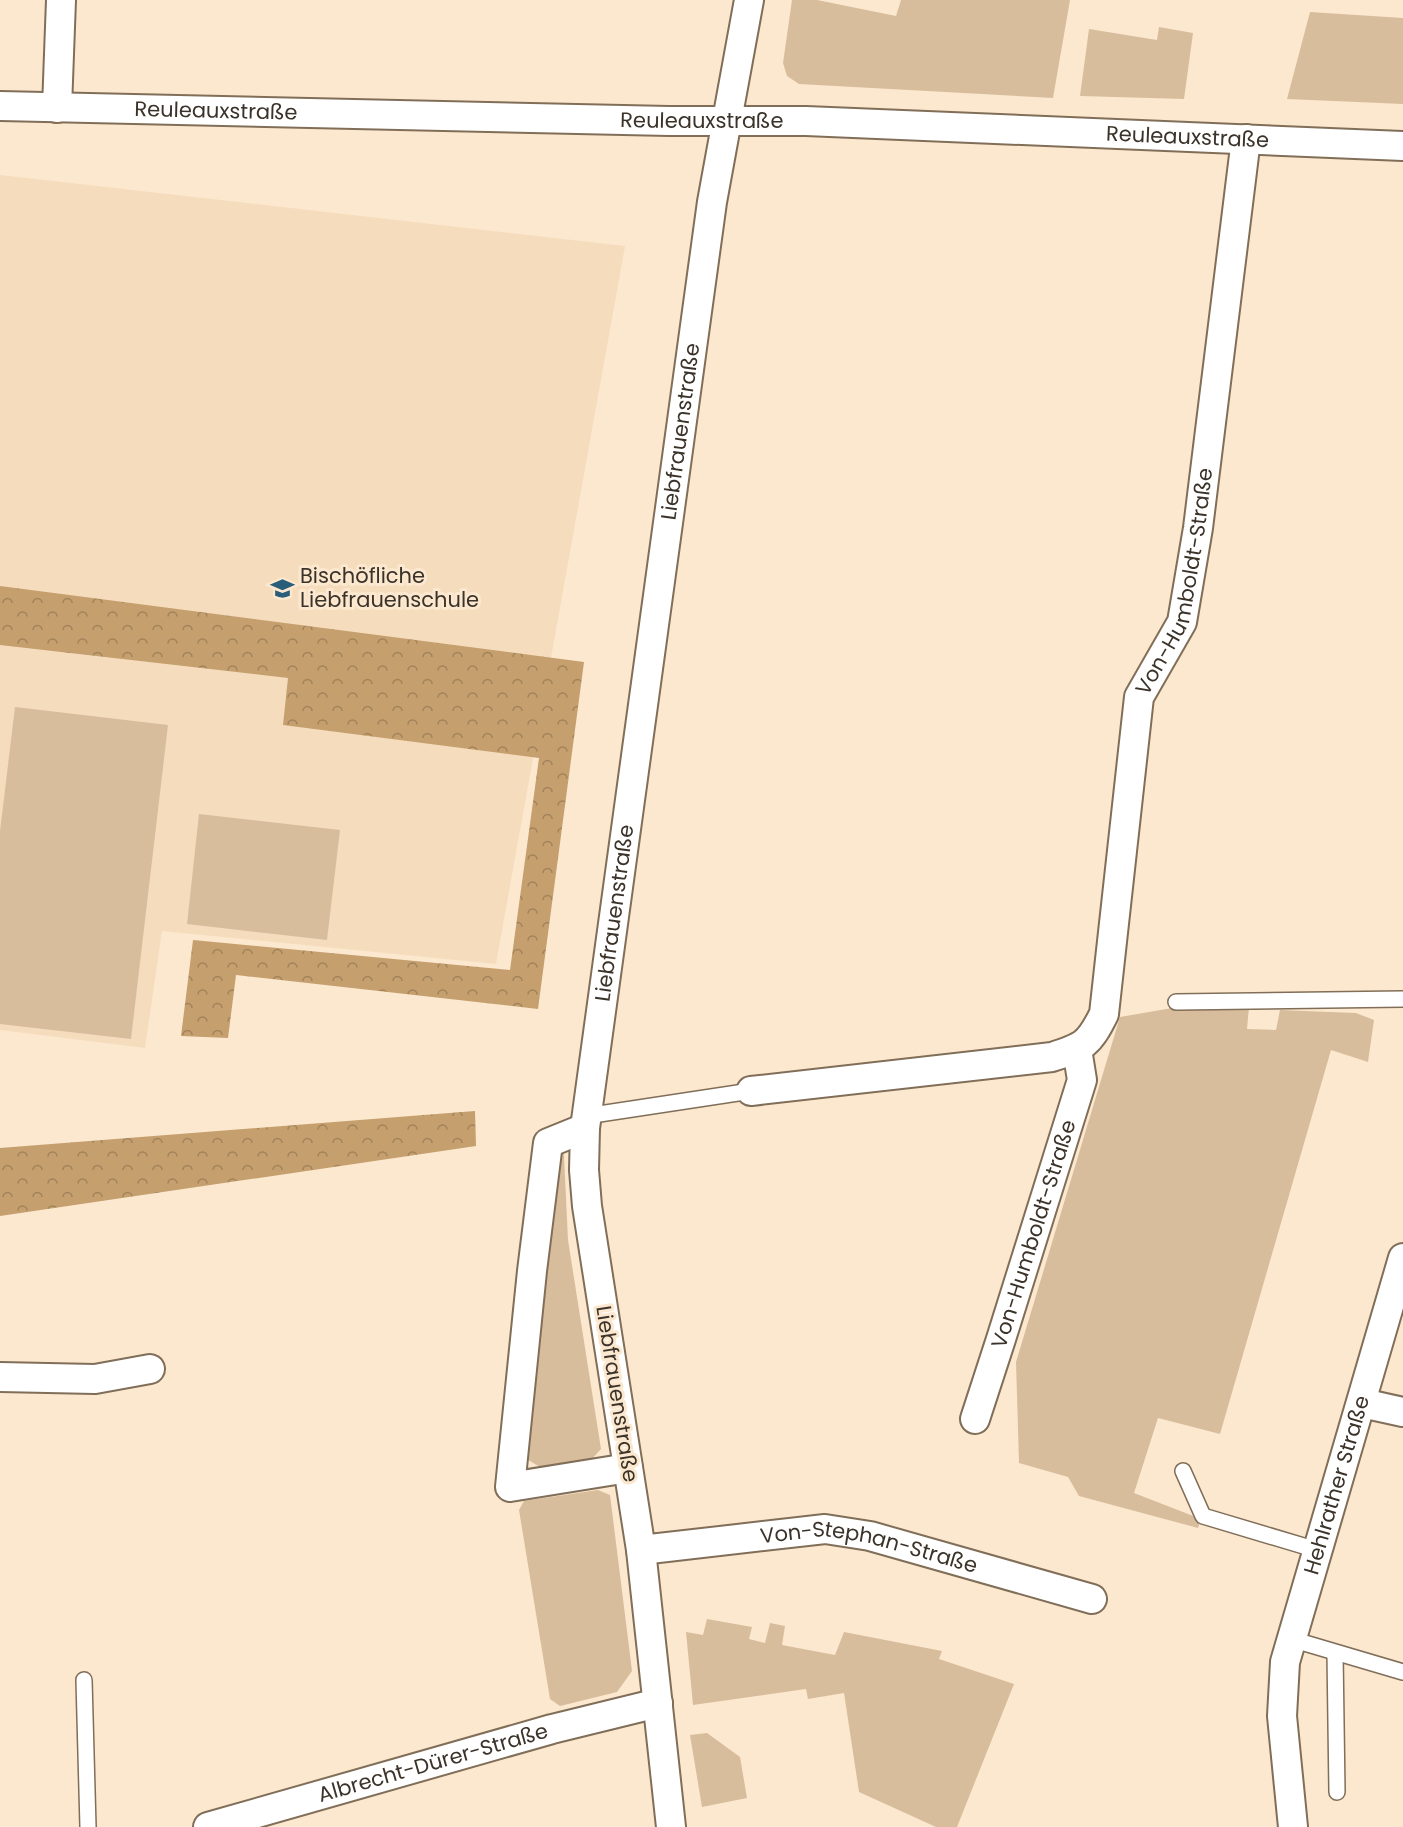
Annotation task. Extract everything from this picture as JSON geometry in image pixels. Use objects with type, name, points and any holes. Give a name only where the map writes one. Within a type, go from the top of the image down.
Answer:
[{"type":"street","points":[[57,108],[61,0]]},
{"type":"street","name":"Liebfrauenstraße","points":[[671,1827],[641,1550],[587,1206],[584,1170],[586,1122],[712,202],[749,0]]},
{"type":"street","name":"Reuleauxstraße","points":[[0,106],[806,121],[1403,146]]},
{"type":"street","name":"Von-Humboldt-Straße","points":[[975,1419],[1082,1080],[1077,1049],[1093,1036],[1104,1014],[1139,698],[1182,622],[1198,528],[1246,139]]},
{"type":"street","points":[[751,1091],[1052,1057],[1077,1049]]},
{"type":"street","points":[[586,1122],[548,1143],[510,1487],[628,1468]]},
{"type":"street","name":"Hehlrather Straße","points":[[1293,1827],[1282,1716],[1284,1662],[1403,1258]]},
{"type":"street","points":[[0,1377],[95,1379],[150,1369]]},
{"type":"street","points":[[1362,1403],[1403,1412]]},
{"type":"street","name":"Von-Stephan-Straße","points":[[641,1550],[825,1529],[870,1536],[1092,1599]]},
{"type":"street","name":"Albrecht-Dürer-Straße","points":[[208,1827],[552,1729],[658,1703]]},
{"type":"lane","points":[[1176,1002],[1403,999]]},
{"type":"lane","points":[[586,1122],[751,1091]]},
{"type":"lane","points":[[1183,1472],[1203,1515],[1317,1550]]},
{"type":"lane","points":[[1291,1639],[1403,1672]]},
{"type":"lane","points":[[1335,1653],[1336,1792]]},
{"type":"lane","points":[[84,1680],[88,1827]]},
{"type":"shaded area","points":[[792,0],[817,0],[896,16],[901,0],[1070,0],[1053,98],[799,84],[787,76],[783,63]]},
{"type":"shaded area","points":[[1310,12],[1403,18],[1403,104],[1287,99]]},
{"type":"shaded area","points":[[1159,27],[1193,33],[1184,99],[1080,96],[1089,29],[1157,40]]},
{"type":"shaded area","name":"Bischöfliche Liebfrauenschule","points":[[0,175],[625,246],[496,964],[162,931],[145,1048],[0,1030]]},
{"type":"shaded area","points":[[15,707],[168,725],[131,1039],[0,1024],[0,831]]},
{"type":"shaded area","points":[[199,814],[340,830],[327,940],[187,924]]},
{"type":"shaded area","points":[[1178,1007],[1249,1007],[1247,1029],[1276,1030],[1280,1010],[1356,1013],[1374,1020],[1368,1062],[1331,1050],[1220,1434],[1158,1418],[1134,1493],[1201,1519],[1198,1528],[1079,1496],[1068,1477],[1019,1463],[1016,1362],[1120,1017]]},
{"type":"shaded area","points":[[561,1149],[564,1155],[568,1240],[601,1449],[591,1460],[540,1467],[525,1458],[555,1153]]},
{"type":"shaded area","points":[[598,1490],[610,1495],[632,1671],[617,1692],[560,1706],[550,1699],[519,1510],[524,1501]]},
{"type":"shaded area","points":[[707,1619],[752,1627],[749,1639],[765,1643],[770,1623],[785,1626],[782,1645],[835,1655],[844,1632],[942,1651],[939,1659],[1014,1684],[957,1827],[936,1827],[859,1792],[844,1693],[808,1699],[806,1689],[693,1705],[686,1632],[703,1635]]},
{"type":"shaded area","points":[[707,1733],[740,1757],[747,1798],[702,1807],[690,1735]]},
{"type":"green space","points":[[0,586],[584,662],[538,1009],[236,975],[228,1038],[181,1036],[193,940],[510,970],[539,758],[283,725],[288,678],[0,645]]},
{"type":"green space","points":[[475,1111],[476,1146],[0,1216],[0,1148]]},
{"type":"place","name":"Bischöfliche Liebfrauenschule","points":[[282,588]]}]
